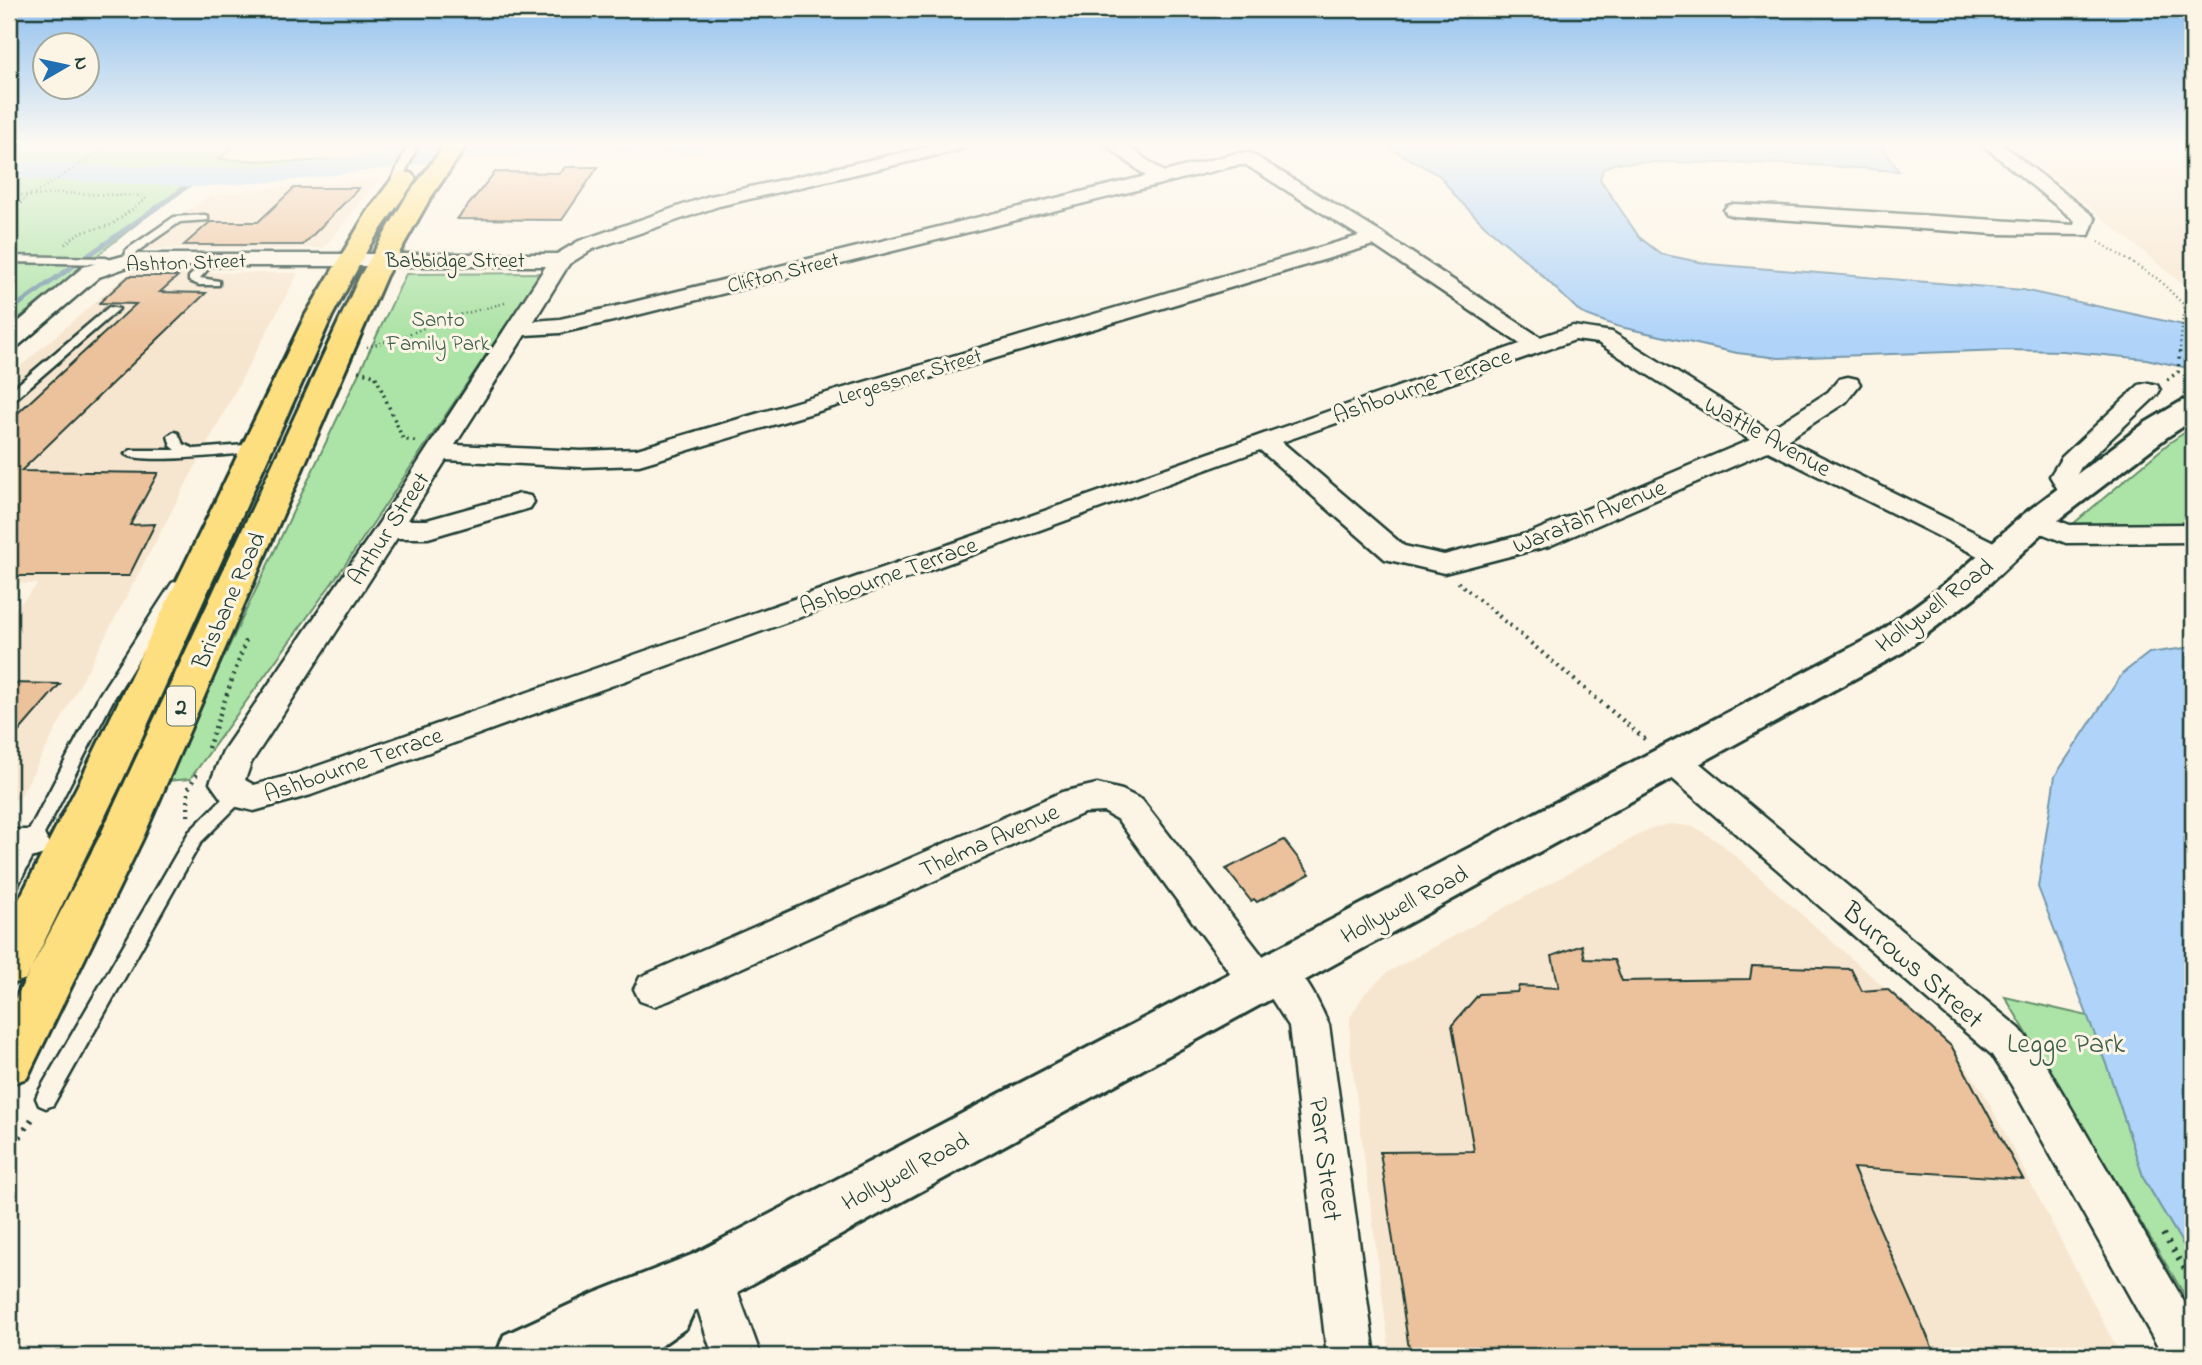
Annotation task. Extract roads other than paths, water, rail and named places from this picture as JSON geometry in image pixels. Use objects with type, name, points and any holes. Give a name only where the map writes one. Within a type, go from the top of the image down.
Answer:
[{"type":"highway","name":"Brisbane Road","points":[[9,964],[114,756],[309,335],[349,261],[382,209]]},
{"type":"highway","name":"Brisbane Road","points":[[9,1061],[121,838],[341,344],[408,209]]},
{"type":"main road","name":"Hollywell Road","points":[[596,1356],[710,1276],[1890,643],[2000,556],[2036,521],[2156,430],[2193,407]]},
{"type":"main road","name":"Hollywell Road","points":[[525,1356],[615,1313],[710,1276]]},
{"type":"street","points":[[561,260],[586,245],[691,209]]},
{"type":"street","name":"Clifton Street","points":[[520,328],[560,326],[613,314],[1037,209]]},
{"type":"street","name":"Clifton Street","points":[[1329,209],[1376,238]]},
{"type":"street","points":[[1734,210],[1821,212],[2006,230],[2083,225],[2064,209]]},
{"type":"street","points":[[1376,238],[1537,345]]},
{"type":"street","name":"Lergessner Street","points":[[437,452],[581,459],[639,457],[1376,238]]},
{"type":"street","name":"Ashton Street","points":[[9,342],[91,272],[123,262],[212,259],[349,261]]},
{"type":"street","name":"Babbidge Street","points":[[349,261],[561,260]]},
{"type":"street","name":"Arthur Street","points":[[237,795],[227,783],[234,760],[389,529],[561,260]]},
{"type":"street","name":"Wattle Avenue","points":[[1537,345],[1573,333],[1604,337],[1769,441],[2000,556]]},
{"type":"street","name":"Ashbourne Terrace","points":[[237,795],[254,797],[299,786],[1264,440],[1537,345]]},
{"type":"street","name":"Waratah Avenue","points":[[1264,440],[1395,553],[1444,564],[1539,540],[1769,441],[1837,397],[1848,384]]},
{"type":"street","points":[[2073,494],[2063,476],[2071,463],[2148,390]]},
{"type":"street","points":[[389,529],[428,529],[520,502]]},
{"type":"street","points":[[2036,521],[2066,534],[2193,533]]},
{"type":"street","name":"Burrows Street","points":[[1673,760],[2006,1042],[2027,1072],[2189,1356]]},
{"type":"street","name":"Thelma Avenue","points":[[654,989],[1074,802],[1098,796],[1120,803],[1130,810],[1267,976]]},
{"type":"street","name":"Parr Street","points":[[1267,976],[1299,1005],[1309,1025],[1351,1356]]},
{"type":"street","points":[[710,1276],[737,1356]]},
{"type":"lane","points":[[9,259],[123,262],[131,252],[178,219],[204,218]]},
{"type":"lane","points":[[212,259],[193,278],[200,282],[215,283]]},
{"type":"lane","points":[[9,398],[113,309]]},
{"type":"lane","points":[[174,436],[177,446],[190,451]]},
{"type":"lane","points":[[131,454],[161,455],[257,447]]},
{"type":"lane","name":"Brisbane Road","points":[[9,886],[20,844],[106,698],[172,592],[215,537]]},
{"type":"lane","points":[[46,1098],[195,837],[237,795]]},
{"type":"water","points":[[1468,209],[1620,209],[1639,237],[1661,254],[1709,264],[2023,290],[2193,327],[2193,369],[2146,359],[2062,351],[2005,350],[1779,358],[1737,353],[1616,326],[1581,313]]},
{"type":"water","points":[[2193,647],[2193,1261],[2144,1179],[2108,1069],[2038,887],[2055,776],[2123,673],[2149,653]]},
{"type":"waterway","points":[[9,311],[155,209]]},
{"type":"park label","name":"Santo Family Park","points":[[438,331]]},
{"type":"park label","name":"Legge Park","points":[[2066,1042]]}]
